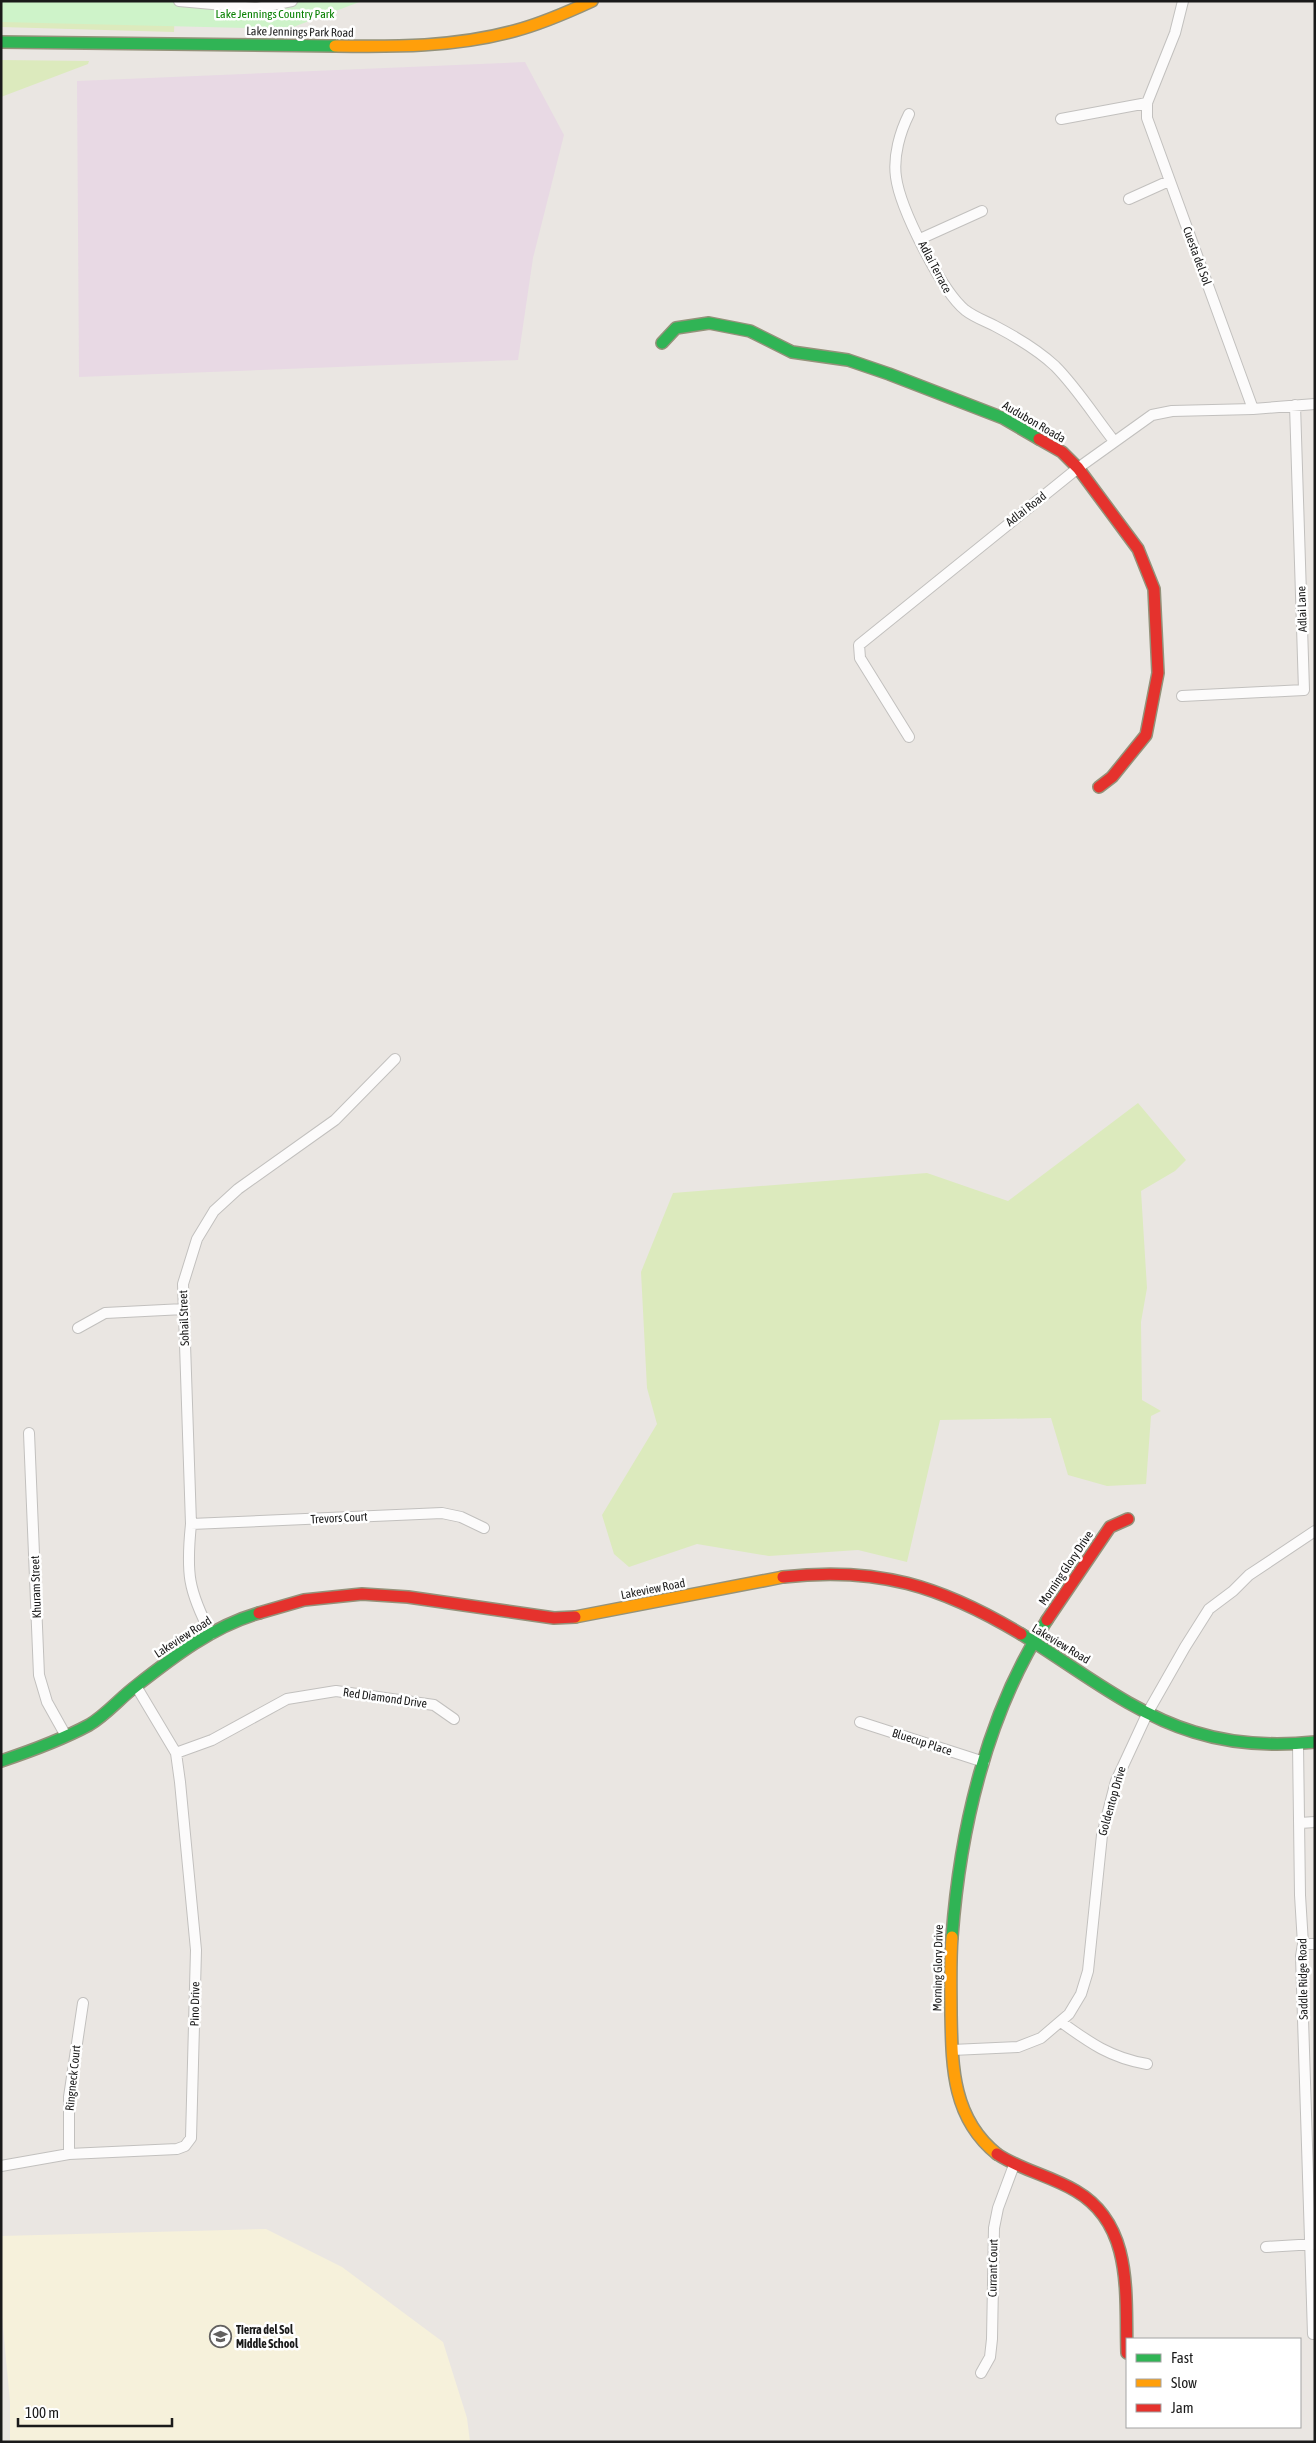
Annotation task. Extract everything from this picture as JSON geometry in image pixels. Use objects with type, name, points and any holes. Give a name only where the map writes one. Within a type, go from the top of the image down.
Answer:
[{"type":"street","points":[[179,1],[257,8],[292,1]]},
{"type":"street","name":"Lake Jennings Park Road","points":[[1,42],[369,46],[446,45],[522,30],[577,10],[592,1]]},
{"type":"street","name":"Cuesta del Sol","points":[[1183,1],[1175,32],[1147,103],[1147,118],[1253,409]]},
{"type":"street","points":[[1061,119],[1147,103]]},
{"type":"street","name":"Adlai Terrace","points":[[909,114],[903,126],[896,153],[896,176],[905,205],[920,239],[951,297],[966,310],[1033,348],[1055,367],[1114,441]]},
{"type":"street","points":[[1130,199],[1169,181]]},
{"type":"street","points":[[920,239],[982,211]]},
{"type":"street","name":"Audubon Roada","points":[[662,343],[676,328],[709,322],[750,331],[792,352],[848,360],[890,374],[1003,418],[1062,452],[1078,468],[1138,549],[1154,590],[1158,673],[1146,735],[1112,777],[1099,787]]},
{"type":"street","name":"Adlai Road","points":[[909,737],[860,658],[859,645],[1078,468],[1152,415],[1172,411],[1253,409],[1315,404]]},
{"type":"street","name":"Adlai Lane","points":[[1182,696],[1304,690],[1295,405]]},
{"type":"street","name":"Sohail Street","points":[[211,1634],[195,1604],[189,1582],[187,1560],[191,1524],[183,1284],[188,1263],[196,1239],[214,1211],[238,1189],[335,1120],[396,1059]]},
{"type":"street","points":[[78,1328],[105,1313],[184,1309]]},
{"type":"street","name":"Khuram Street","points":[[29,1432],[40,1675],[47,1702],[66,1736]]},
{"type":"street","name":"Trevors Court","points":[[191,1524],[442,1513],[462,1517],[484,1528]]},
{"type":"street","name":"Morning Glory Drive","points":[[1126,2338],[1123,2262],[1119,2241],[1110,2222],[1091,2199],[1075,2188],[1014,2165],[983,2142],[967,2121],[954,2087],[949,1954],[955,1892],[965,1828],[984,1762],[1010,1685],[1034,1643],[1110,1527],[1128,1519]]},
{"type":"street","name":"Goldentop Drive","points":[[952,2050],[1018,2047],[1041,2038],[1061,2022],[1076,2004],[1088,1972],[1102,1835],[1116,1781],[1148,1712],[1209,1609],[1233,1591],[1249,1575],[1315,1531]]},
{"type":"street","name":"Lakeview Road","points":[[1,1760],[24,1754],[90,1724],[136,1686],[201,1639],[241,1618],[295,1603],[352,1595],[408,1597],[554,1618],[577,1617],[799,1573],[884,1577],[926,1589],[981,1612],[1148,1712],[1181,1728],[1229,1740],[1298,1744],[1315,1742]]},
{"type":"street","name":"Pino Drive","points":[[1,2166],[69,2154],[177,2149],[188,2143],[192,2133],[196,1950],[176,1753],[149,1704],[136,1686]]},
{"type":"street","name":"Red Diamond Drive","points":[[176,1753],[212,1740],[287,1699],[336,1691],[434,1705],[454,1719]]},
{"type":"street","name":"Bluecup Place","points":[[860,1722],[984,1762]]},
{"type":"street","name":"Saddle Ridge Road","points":[[1298,1744],[1302,1956],[1310,2070],[1313,2334]]},
{"type":"street","points":[[1300,1823],[1315,1822]]},
{"type":"street","points":[[1303,1944],[1315,1944]]},
{"type":"street","name":"Ringneck Court","points":[[69,2154],[69,2097],[83,2003]]},
{"type":"street","points":[[1061,2022],[1096,2048],[1128,2061],[1147,2064]]},
{"type":"street","name":"Currant Court","points":[[981,2372],[990,2357],[992,2339],[994,2228],[998,2208],[1014,2165]]},
{"type":"street","points":[[1266,2247],[1313,2244]]},
{"type":"shaded area","points":[[525,62],[564,135],[533,258],[518,360],[79,377],[77,81]]},
{"type":"shaded area","name":"Tierra del Sol Middle School","points":[[266,2229],[342,2267],[443,2342],[467,2418],[470,2442],[10,2442],[10,2401],[1,2307],[1,2236]]},
{"type":"green space","points":[[1,1],[139,1],[175,7],[174,32],[1,27]]},
{"type":"green space","name":"Lake Jennings Country Park","points":[[1,1],[362,1],[288,29],[1,22]]},
{"type":"green space","points":[[1,60],[89,61],[88,64],[1,97]]},
{"type":"green space","points":[[1138,1103],[1186,1160],[1175,1171],[1141,1191],[1147,1288],[1141,1322],[1142,1400],[1161,1411],[1151,1416],[1146,1484],[1107,1486],[1068,1475],[1051,1418],[940,1420],[907,1562],[858,1550],[769,1556],[697,1544],[629,1567],[614,1554],[602,1515],[657,1424],[647,1388],[641,1272],[673,1193],[927,1173],[1008,1201]]},
{"type":"traffic: fast","points":[[1,42],[335,46]]},
{"type":"traffic: fast","points":[[662,343],[676,328],[709,323],[750,331],[792,352],[848,360],[889,374],[1003,418],[1039,439]]},
{"type":"traffic: fast","points":[[1,1761],[46,1745],[89,1725],[150,1675],[194,1644],[226,1626],[259,1613]]},
{"type":"traffic: fast","points":[[952,1937],[962,1855],[980,1773],[1008,1693],[1026,1656],[1047,1620]]},
{"type":"traffic: fast","points":[[1021,1634],[1105,1689],[1171,1724],[1208,1736],[1238,1741],[1269,1744],[1315,1742]]},
{"type":"traffic: slow","points":[[335,46],[425,45],[470,40],[534,25],[592,1]]},
{"type":"traffic: slow","points":[[575,1617],[783,1577]]},
{"type":"traffic: slow","points":[[952,1937],[951,2033],[954,2072],[963,2108],[971,2124],[982,2140],[997,2154]]},
{"type":"traffic: jam","points":[[1039,439],[1062,452],[1078,468],[1138,549],[1154,589],[1158,673],[1146,735],[1112,777],[1099,787]]},
{"type":"traffic: jam","points":[[1047,1620],[1110,1527],[1128,1519]]},
{"type":"traffic: jam","points":[[783,1577],[817,1574],[849,1575],[907,1583],[963,1603],[1021,1634]]},
{"type":"traffic: jam","points":[[259,1613],[304,1600],[362,1594],[408,1597],[554,1618],[575,1617]]},
{"type":"traffic: jam","points":[[997,2154],[1006,2160],[1076,2191],[1095,2205],[1108,2222],[1117,2242],[1123,2263],[1127,2338]]},
{"type":"place","name":"Tierra del Sol Middle School","points":[[220,2337]]}]
